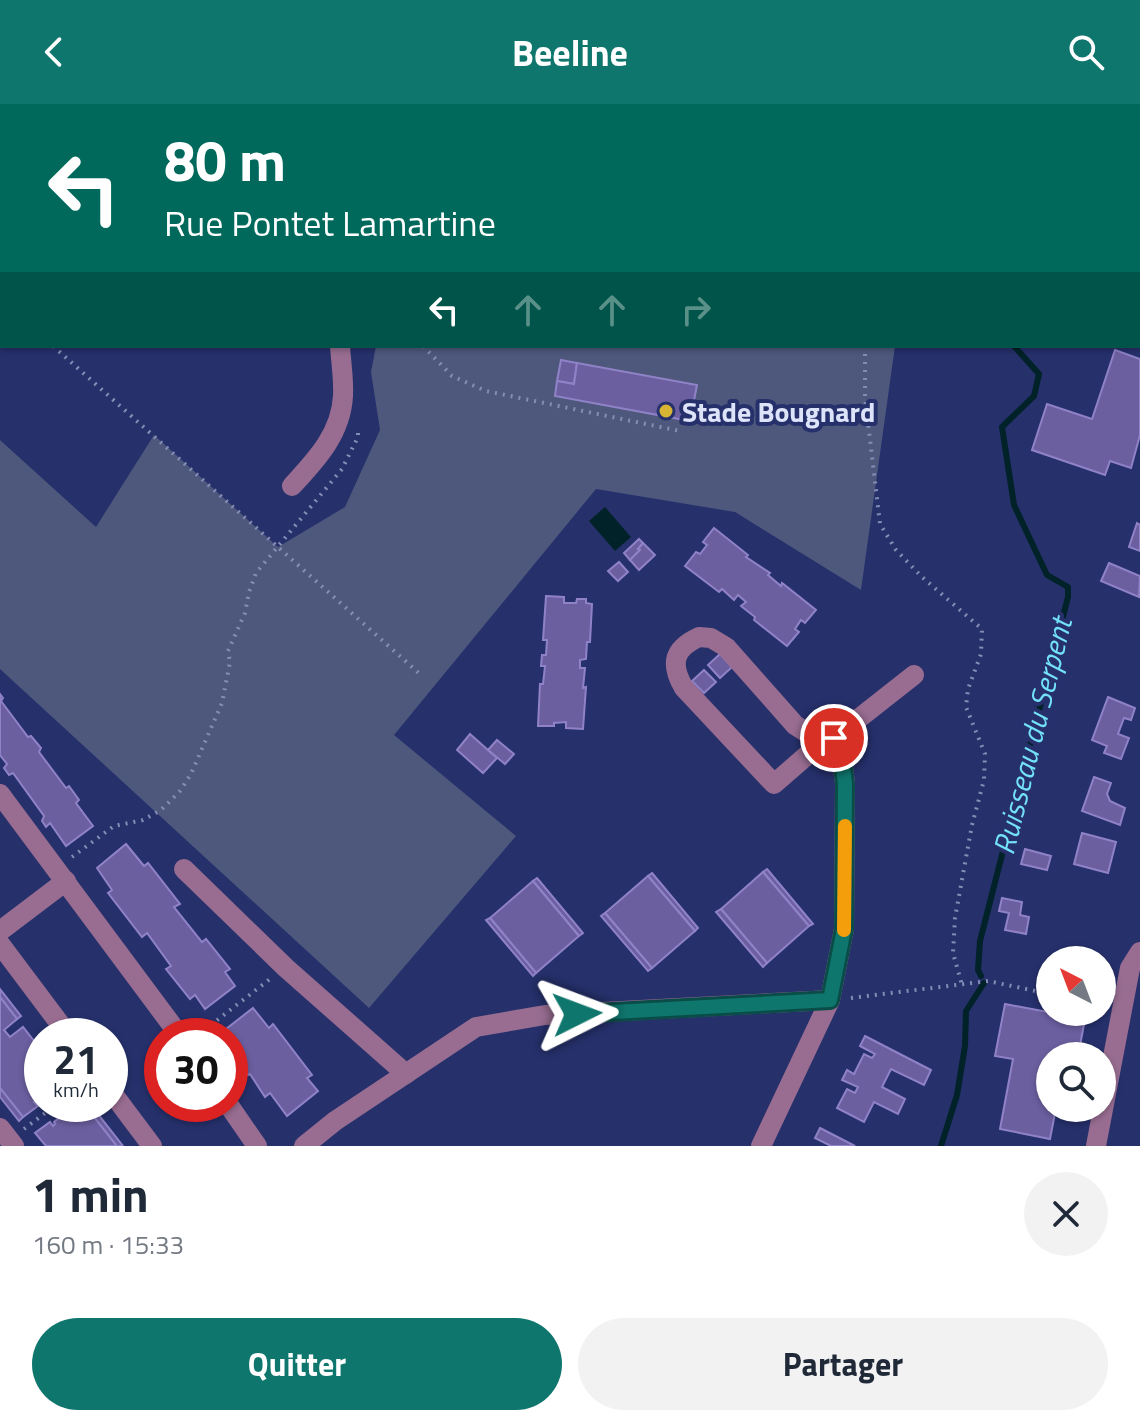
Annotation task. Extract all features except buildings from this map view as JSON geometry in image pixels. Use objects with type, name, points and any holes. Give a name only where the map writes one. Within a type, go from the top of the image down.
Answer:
[{"type":"street","points":[[292,486],[318,458],[335,432],[343,397],[340,348]]},
{"type":"street","points":[[834,738],[809,734],[795,725],[726,647],[711,638],[699,637],[683,644],[676,659],[676,674],[684,688],[774,784],[813,750],[834,738],[914,675]]},
{"type":"street","points":[[761,1146],[830,1000],[844,929],[845,784],[834,738]]},
{"type":"street","points":[[0,794],[167,1018]]},
{"type":"street","points":[[184,869],[286,968],[406,1074]]},
{"type":"street","points":[[0,931],[61,875]]},
{"type":"street","points":[[0,944],[56,1018]]},
{"type":"street","points":[[1096,1146],[1130,968],[1140,952]]},
{"type":"street","points":[[304,1146],[335,1121],[476,1027],[545,1015],[830,1000]]},
{"type":"street","points":[[128,1114],[152,1146]]},
{"type":"street","points":[[240,1122],[257,1146]]},
{"type":"path","points":[[55,348],[421,675]]},
{"type":"path","points":[[425,348],[452,376],[486,391],[680,431]]},
{"type":"path","points":[[865,348],[865,397],[880,524],[896,550],[922,577],[982,629],[981,654],[968,689],[966,707],[985,754],[984,780],[972,825],[955,918],[953,953],[962,985]]},
{"type":"path","points":[[61,875],[114,826],[143,820],[161,810],[180,791],[191,774],[222,703],[230,662],[228,651],[245,613],[256,573],[278,547]]},
{"type":"path","points":[[220,1018],[286,968]]},
{"type":"path","points":[[830,1000],[988,981],[1036,991]]},
{"type":"path","points":[[7,1138],[31,1122]]},
{"type":"shaded area","points":[[376,348],[895,348],[861,590],[735,512],[596,489],[394,735],[516,836],[369,1008],[0,669],[0,440],[96,527],[154,435],[278,547],[345,507],[380,430],[371,372]]},
{"type":"shaded area","points":[[605,507],[631,537],[615,551],[589,521]]},
{"type":"waterway","name":"Ruisseau du Serpent","points":[[981,976],[978,970],[980,941],[1068,597],[1068,587],[1047,575],[1014,505],[1002,427],[1034,396],[1039,374],[1016,348]]},
{"type":"waterway","name":"Ruisseau du Serpent","points":[[941,1146],[957,1095],[965,1046],[966,1011],[984,983]]},
{"type":"slow traffic","points":[[844,930],[845,826]]},
{"type":"place","name":"Stade Bougnard","points":[[666,411]]},
{"type":"route","points":[[577,1014],[830,1000],[844,929],[845,784],[834,738]]}]
